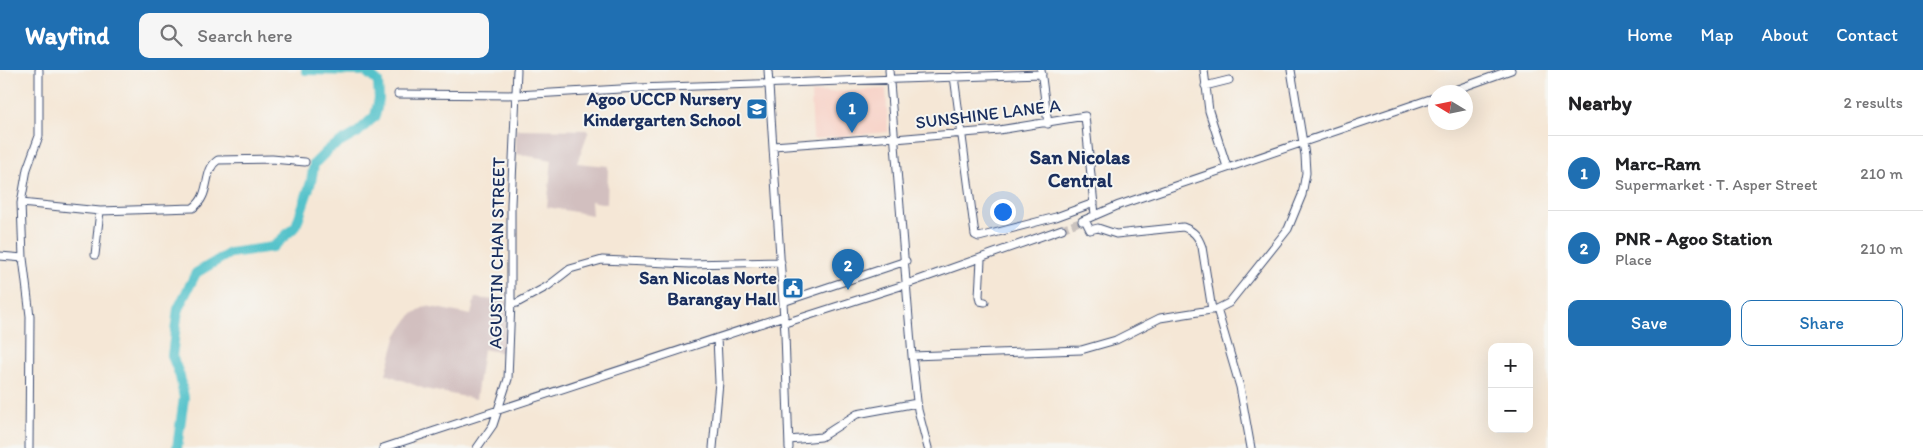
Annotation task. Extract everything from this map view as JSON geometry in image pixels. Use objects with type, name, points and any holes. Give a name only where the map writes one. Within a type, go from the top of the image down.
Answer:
[{"type":"street","points":[[29,448],[30,316],[23,258],[21,203],[27,169],[39,136],[39,70]]},
{"type":"street","name":"AGUSTIN CHAN STREET","points":[[477,448],[493,425],[508,378],[511,304],[511,204],[517,70]]},
{"type":"street","points":[[768,70],[781,262],[789,444],[821,437],[857,414],[917,403]]},
{"type":"street","points":[[889,70],[906,261],[912,356],[917,403],[928,448]]},
{"type":"street","points":[[1204,70],[1212,124],[1227,167]]},
{"type":"street","points":[[912,356],[1081,350],[1116,340],[1160,318],[1215,310],[1228,303],[1288,229],[1305,183],[1306,173],[1291,70]]},
{"type":"street","points":[[1469,85],[1511,70]]},
{"type":"street","points":[[398,94],[517,95],[638,88],[890,80],[1042,72],[1048,124]]},
{"type":"street","points":[[954,76],[960,134],[975,235],[979,237],[1056,217],[1094,203],[1095,215]]},
{"type":"street","points":[[1205,86],[1229,80]]},
{"type":"street","points":[[1251,448],[1240,387],[1215,310],[1199,237],[1192,230],[1183,227],[1116,234],[1098,228],[1090,230],[1084,220],[1227,167],[1428,100]]},
{"type":"street","name":"SUNSHINE LANE A","points":[[773,146],[960,134],[1048,124],[1085,116],[1094,203]]},
{"type":"street","points":[[21,203],[100,211],[193,208],[204,199],[212,166],[218,160],[272,159],[305,162]]},
{"type":"street","points":[[96,255],[100,211]]},
{"type":"street","points":[[383,448],[717,338],[907,284],[980,260],[1062,229]]},
{"type":"street","points":[[0,256],[23,258]]},
{"type":"street","points":[[511,304],[517,303],[548,286],[570,270],[602,260],[690,264],[781,262]]},
{"type":"street","points":[[980,260],[979,296],[980,301],[985,302]]},
{"type":"street","points":[[783,302],[906,261]]},
{"type":"street","points":[[714,448],[719,382],[717,338]]},
{"type":"shaded area","points":[[886,89],[888,132],[813,139],[811,93]]},
{"type":"shaded area","points":[[516,129],[589,130],[577,163],[608,166],[607,204],[591,201],[592,215],[547,207],[552,160],[516,154]]},
{"type":"shaded area","points":[[475,298],[507,301],[505,353],[483,349],[476,399],[425,389],[386,374],[397,335],[411,315],[426,306],[471,315]]},
{"type":"waterway","points":[[177,448],[184,398],[180,376],[172,356],[178,309],[196,273],[230,253],[273,247],[296,226],[311,182],[314,164],[329,149],[357,133],[375,116],[379,99],[378,82],[365,71],[306,70]]},
{"type":"tunnel","points":[[1062,229],[1082,221]]},
{"type":"place","name":"Agoo UCCP Nursery Kindergarten School","points":[[757,109]]},
{"type":"place","name":"Marc-Ram","points":[[852,133]]},
{"type":"place","name":"San Nicolas Norte Barangay Hall","points":[[793,288]]},
{"type":"place","name":"PNR - Agoo Station","points":[[848,290]]},
{"type":"district","name":"San Nicolas Central","points":[[1080,168]]}]
